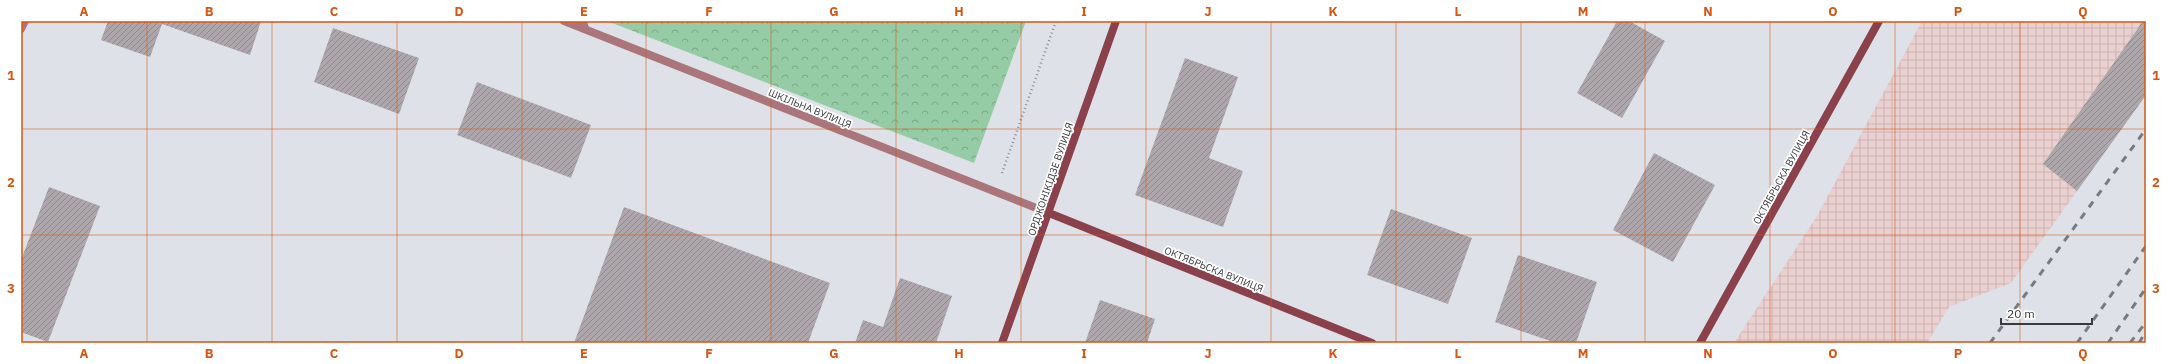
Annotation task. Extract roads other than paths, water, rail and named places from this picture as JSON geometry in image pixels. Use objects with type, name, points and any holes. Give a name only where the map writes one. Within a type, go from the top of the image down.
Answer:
[{"type":"main road","name":"ОРДЖОНІКІДЗЕ ВУЛИЦЯ","points":[[1002,343],[1050,213],[1116,21]]},
{"type":"main road","name":"ОКТЯБРЬСКА ВУЛИЦЯ","points":[[1700,343],[1878,21]]},
{"type":"main road","name":"ОКТЯБРЬСКА ВУЛИЦЯ","points":[[1050,213],[1372,343]]},
{"type":"street","points":[[21,29],[25,21]]},
{"type":"street","name":"ШКІЛЬНА ВУЛИЦЯ","points":[[564,21],[584,25],[1050,213]]},
{"type":"railway","points":[[1990,343],[2146,129]]},
{"type":"railway","points":[[2077,343],[2146,246]]},
{"type":"railway","points":[[2108,343],[2146,288]]},
{"type":"railway","points":[[2130,343],[2146,322]]},
{"type":"railway","points":[[2139,343],[2146,331]]}]
